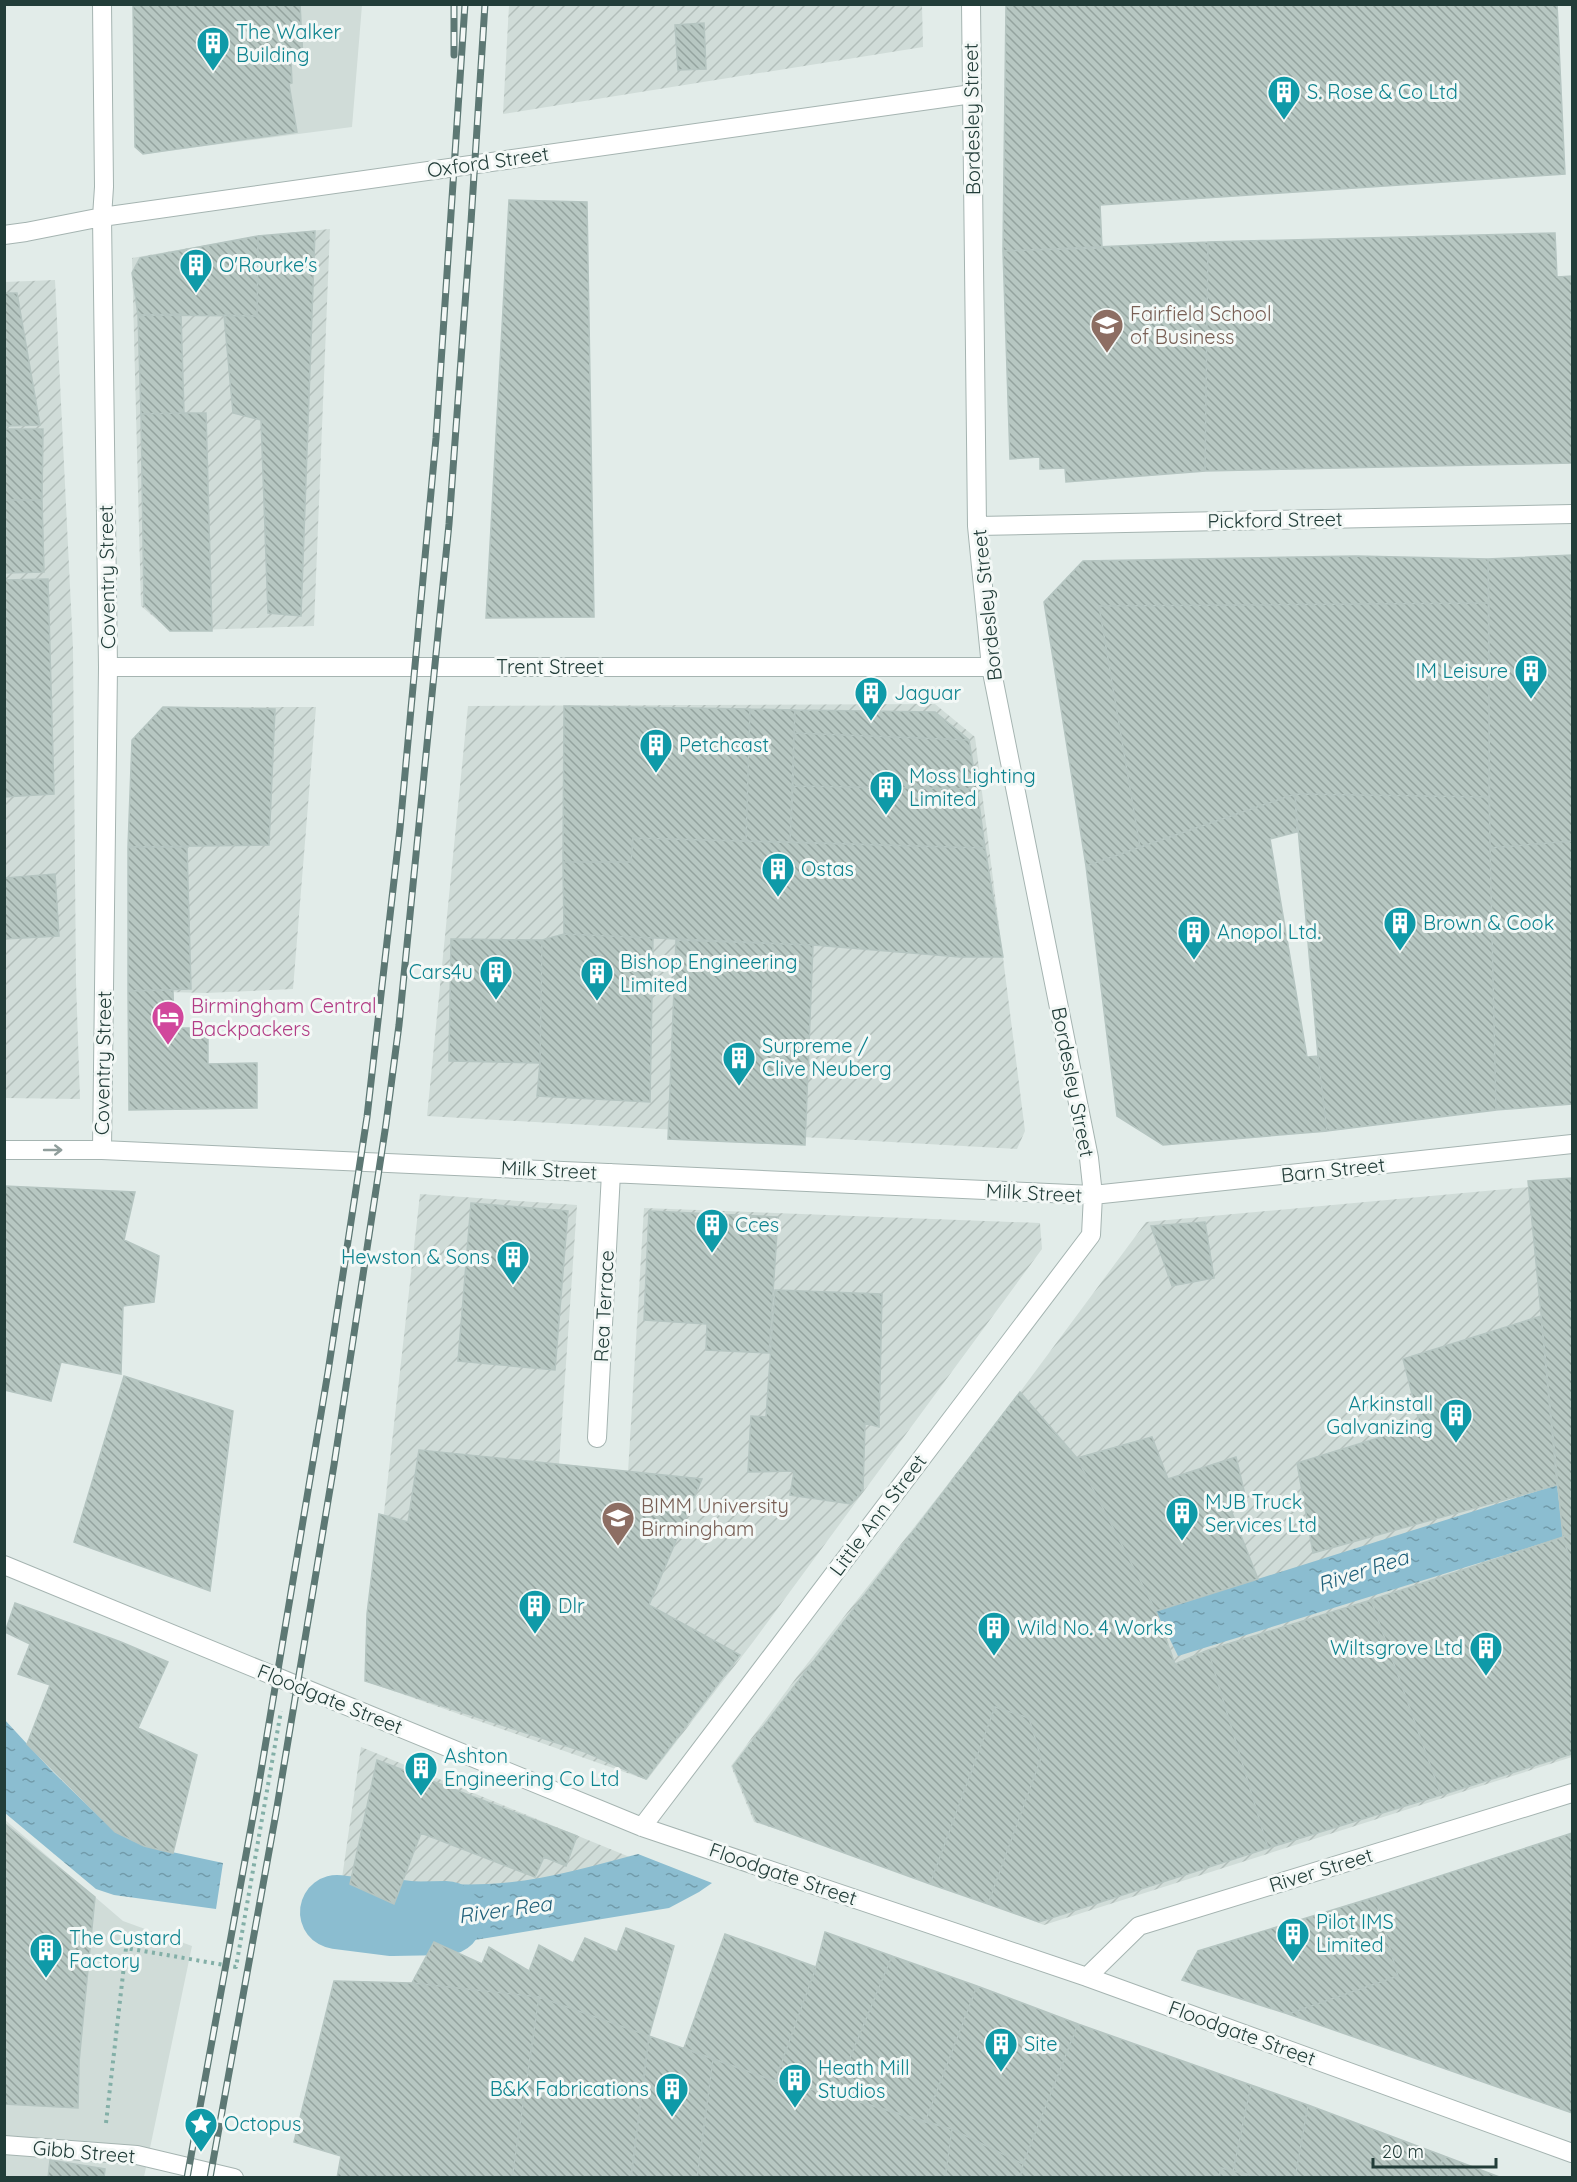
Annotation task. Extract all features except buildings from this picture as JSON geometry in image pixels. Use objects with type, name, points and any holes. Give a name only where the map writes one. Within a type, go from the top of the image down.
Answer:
[{"type":"street","name":"Coventry Street","points":[[102,4],[104,187],[102,217],[108,667],[102,1149]]},
{"type":"street","name":"Bordesley Street","points":[[971,4],[977,526],[992,667],[1089,1158],[1093,1195]]},
{"type":"street","name":"Oxford Street","points":[[4,235],[102,217],[972,94]]},
{"type":"street","name":"Pickford Street","points":[[977,526],[1572,514]]},
{"type":"street","name":"Trent Street","points":[[108,667],[992,667]]},
{"type":"street","name":"Barn Street","points":[[1093,1195],[1572,1144]]},
{"type":"street","name":"Milk Street","points":[[4,1150],[102,1149],[1093,1195]]},
{"type":"street","name":"Rea Terrace","points":[[597,1438],[611,1173]]},
{"type":"street","name":"Little Ann Street","points":[[642,1827],[1091,1235],[1093,1195]]},
{"type":"street","name":"Floodgate Street","points":[[4,1565],[642,1827],[1087,1977],[1572,2153]]},
{"type":"street","name":"River Street","points":[[1087,1977],[1139,1926],[1572,1793]]},
{"type":"street","name":"Gibb Street","points":[[4,2145],[137,2155],[234,2178]]},
{"type":"path","points":[[103,2152],[126,1948],[236,1967],[282,1701]]},
{"type":"shaded area","name":"The Walker Building","points":[[133,5],[362,5],[352,127],[143,154],[135,147]]},
{"type":"shaded area","points":[[509,5],[922,5],[923,47],[503,114]]},
{"type":"shaded area","points":[[330,229],[314,626],[170,631],[141,606],[132,258],[258,236]]},
{"type":"shaded area","points":[[55,280],[73,648],[76,982],[80,1099],[5,1098],[4,282]]},
{"type":"shaded area","points":[[935,704],[975,737],[1025,1131],[1017,1149],[427,1116],[468,706]]},
{"type":"shaded area","points":[[163,707],[316,707],[293,989],[206,993],[129,991],[132,740]]},
{"type":"shaded area","points":[[1572,1183],[1572,1757],[1044,1925],[896,1868],[754,1822],[731,1766],[796,1678],[1020,1392],[1146,1222]]},
{"type":"shaded area","points":[[420,1194],[577,1205],[559,1464],[628,1472],[644,1208],[1040,1223],[1042,1249],[753,1642],[647,1780],[365,1681]]},
{"type":"shaded area","points":[[361,1747],[637,1860],[471,1901],[392,1903],[338,1895]]},
{"type":"shaded area","points":[[4,1819],[123,1921],[192,1946],[144,2177],[5,2177]]},
{"type":"water","points":[[1557,1485],[1563,1537],[1178,1656],[1156,1611]]},
{"type":"water","points":[[4,1719],[52,1771],[115,1832],[144,1846],[223,1863],[216,1909],[114,1895],[96,1889],[5,1813]]},
{"type":"water","points":[[638,1854],[712,1883],[669,1908],[450,1944],[416,1947],[390,1944],[343,1928],[355,1872],[421,1882],[507,1883],[582,1869]]},
{"type":"waterway","name":"River Rea","points":[[337,1912],[392,1919],[446,1918]]},
{"type":"railway","points":[[454,4],[454,55]]},
{"type":"railway","points":[[187,2178],[258,1789],[328,1372],[367,1117],[400,828],[436,438],[465,4]]},
{"type":"railway","points":[[210,2178],[276,1813],[334,1465],[399,1025],[449,524],[485,4]]},
{"type":"place","name":"The Walker Building","points":[[213,72]]},
{"type":"place","name":"S. Rose & Co Ltd","points":[[1284,121]]},
{"type":"place","name":"O'Rourke's","points":[[196,294]]},
{"type":"place","name":"Fairfield School of Business","points":[[1107,354]]},
{"type":"place","name":"IM Leisure","points":[[1531,700]]},
{"type":"place","name":"Jaguar","points":[[871,722]]},
{"type":"place","name":"Petchcast","points":[[656,774]]},
{"type":"place","name":"Moss Lighting Limited","points":[[886,816]]},
{"type":"place","name":"Ostas","points":[[778,898]]},
{"type":"place","name":"Brown & Cook","points":[[1400,952]]},
{"type":"place","name":"Anopol Ltd.","points":[[1194,961]]},
{"type":"place","name":"Cars4u","points":[[496,1001]]},
{"type":"place","name":"Bishop Engineering Limited","points":[[597,1002]]},
{"type":"place","name":"Birmingham Central Backpackers","points":[[168,1046]]},
{"type":"place","name":"Surpreme / Clive Neuberg","points":[[739,1087]]},
{"type":"place","name":"Cces","points":[[712,1254]]},
{"type":"place","name":"Hewston & Sons","points":[[513,1286]]},
{"type":"place","name":"Arkinstall Galvanizing","points":[[1456,1444]]},
{"type":"place","name":"MJB Truck Services Ltd","points":[[1182,1542]]},
{"type":"place","name":"BIMM University Birmingham","points":[[618,1547]]},
{"type":"place","name":"Dlr","points":[[535,1635]]},
{"type":"place","name":"Wild No. 4 Works","points":[[994,1657]]},
{"type":"place","name":"Wiltsgrove Ltd","points":[[1486,1677]]},
{"type":"place","name":"Ashton Engineering Co Ltd","points":[[421,1797]]},
{"type":"place","name":"Pilot IMS Limited","points":[[1293,1963]]},
{"type":"place","name":"The Custard Factory","points":[[46,1979]]},
{"type":"place","name":"Site","points":[[1001,2073]]},
{"type":"place","name":"Heath Mill Studios","points":[[795,2109]]},
{"type":"place","name":"B&K Fabrications","points":[[672,2118]]},
{"type":"place","name":"Octopus","points":[[201,2153]]}]
